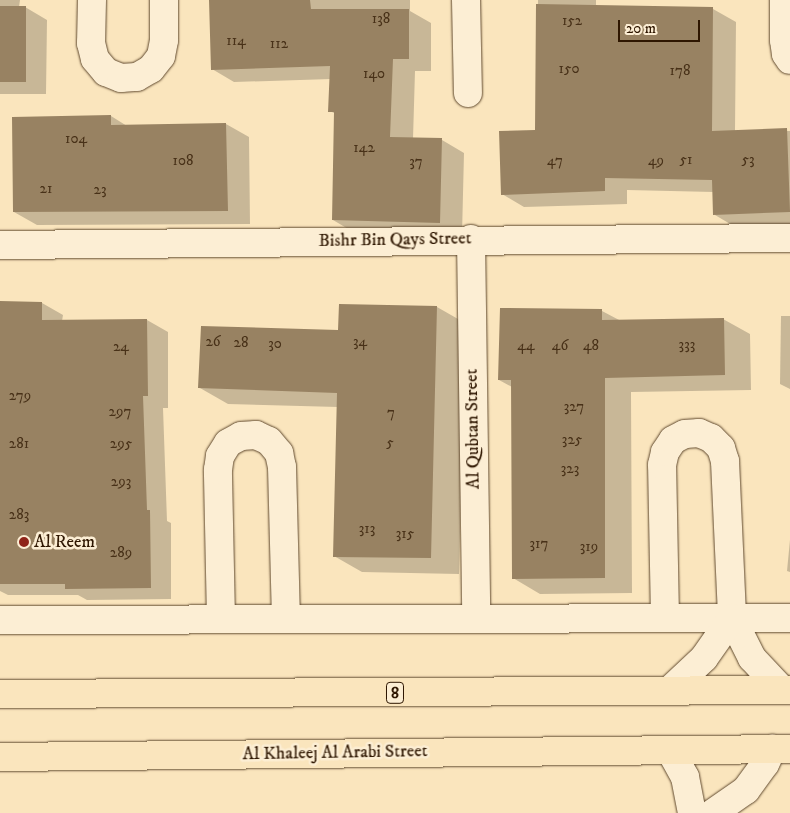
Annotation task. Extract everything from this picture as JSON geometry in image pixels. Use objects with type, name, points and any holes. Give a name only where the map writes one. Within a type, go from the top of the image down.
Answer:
[{"type":"highway","name":"8","points":[[0,694],[786,690]]},
{"type":"highway","name":"Al Khaleej Al Arabi Street","points":[[0,756],[781,749]]},
{"type":"street","points":[[92,0],[91,44],[95,60],[106,72],[121,78],[137,77],[151,69],[161,56],[164,40],[164,0]]},
{"type":"street","points":[[466,0],[468,93]]},
{"type":"street","points":[[784,0],[784,40],[786,54],[790,60]]},
{"type":"street","name":"Bishr Bin Qays Street","points":[[0,244],[790,238]]},
{"type":"street","name":"Al Qubtan Street","points":[[471,239],[476,618]]},
{"type":"street","points":[[665,618],[662,465],[665,452],[673,440],[685,434],[699,433],[712,438],[721,448],[725,461],[732,618],[752,658],[786,690]]},
{"type":"street","points":[[221,619],[218,470],[220,456],[228,443],[241,436],[256,435],[269,441],[279,453],[282,467],[286,619]]},
{"type":"street","points":[[669,692],[704,658],[732,618]]},
{"type":"street","points":[[0,620],[790,618]]},
{"type":"street","name":"Al Khaleej Al Arabi Street","points":[[716,811],[734,800],[781,749]]},
{"type":"street","points":[[670,750],[685,777],[692,813]]},
{"type":"building","points":[[209,0],[310,0],[311,9],[409,9],[409,59],[393,59],[390,137],[442,138],[440,223],[332,220],[334,112],[328,112],[330,66],[211,70]]},
{"type":"building","points":[[536,4],[713,7],[712,131],[787,128],[790,212],[713,215],[712,180],[605,178],[605,191],[501,195],[499,131],[535,130]]},
{"type":"building","points":[[0,6],[26,6],[26,82],[0,82]]},
{"type":"building","points":[[111,115],[111,125],[226,123],[228,211],[13,212],[12,117]]},
{"type":"building","points":[[0,301],[42,302],[42,320],[147,319],[148,396],[143,396],[147,510],[150,510],[151,588],[65,589],[65,584],[0,584]]},
{"type":"building","points":[[339,304],[437,306],[431,558],[333,557],[337,393],[198,388],[201,326],[338,330]]},
{"type":"building","points":[[500,308],[602,309],[602,320],[724,318],[725,375],[605,378],[605,578],[512,579],[511,380],[498,380]]},
{"type":"place","name":"Al Reem","points":[[24,542]]}]
